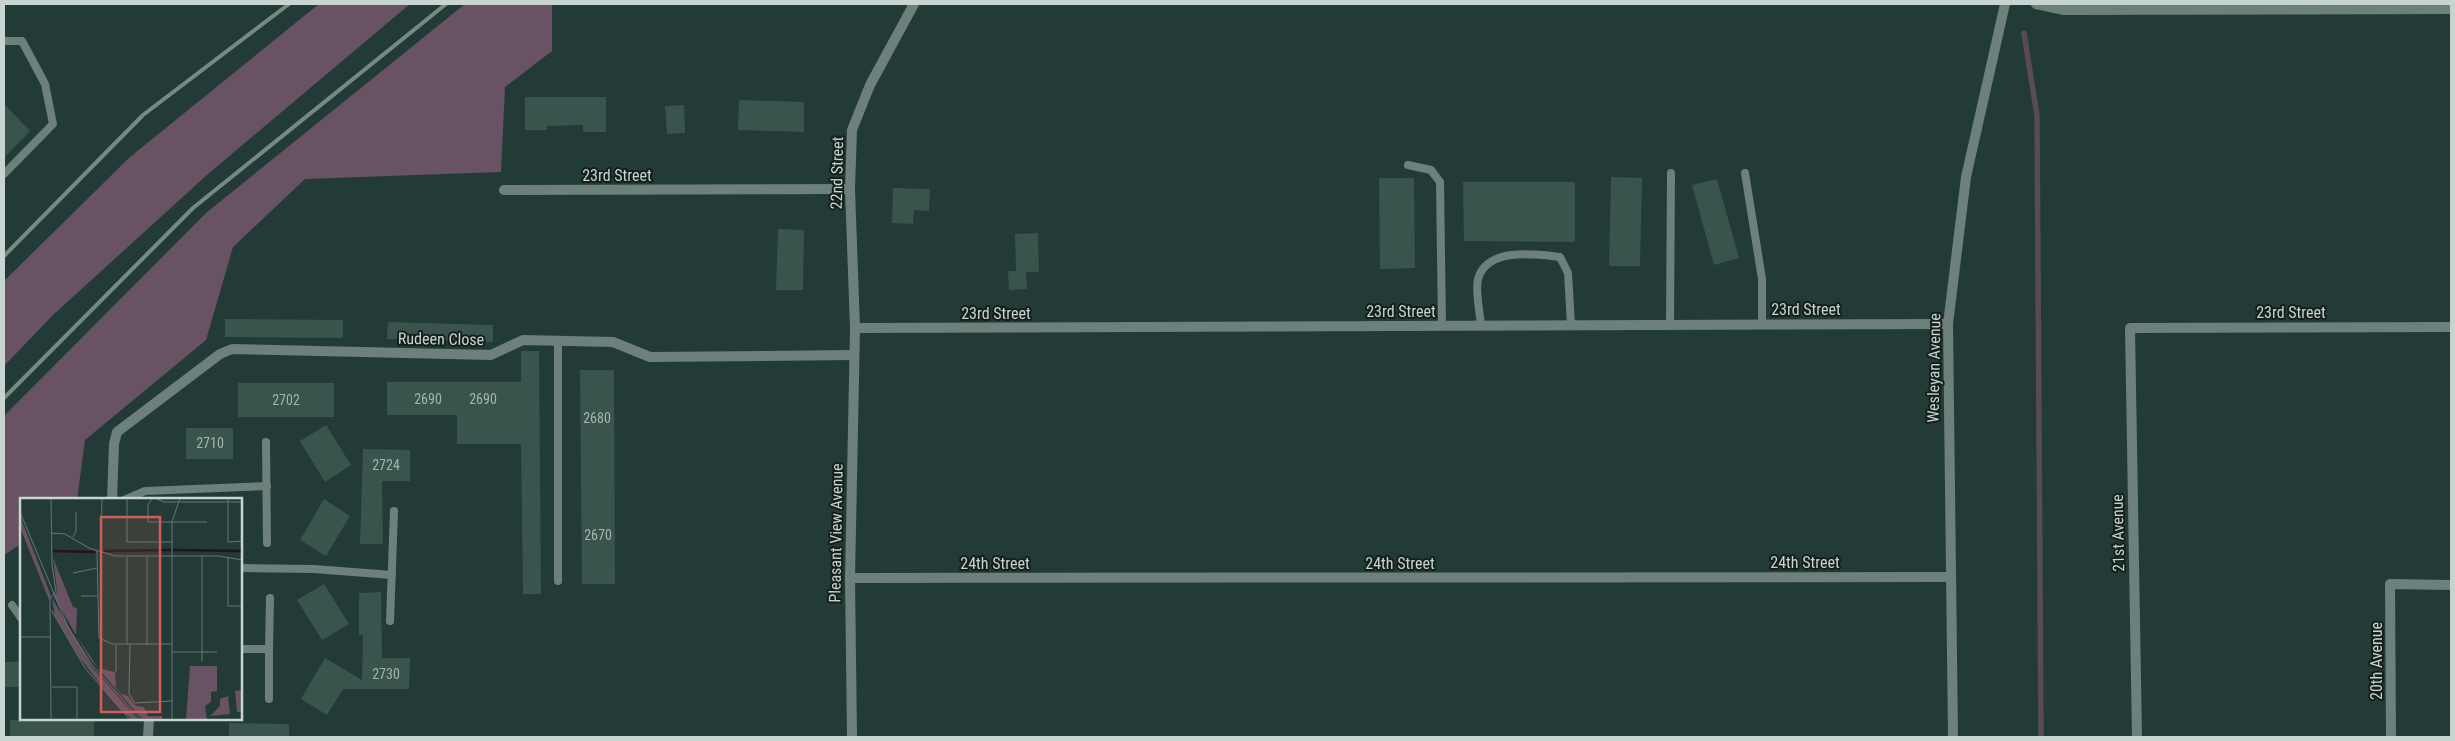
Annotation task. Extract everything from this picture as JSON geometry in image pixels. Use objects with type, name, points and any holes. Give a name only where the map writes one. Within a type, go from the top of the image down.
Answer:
[{"type":"street","name":"22nd Street","points":[[855,328],[850,189],[852,130],[870,85],[914,4]]},
{"type":"street","name":"Wesleyan Avenue","points":[[1953,737],[1948,324],[1966,177],[2005,4]]},
{"type":"street","points":[[2036,4],[2064,10],[2451,9]]},
{"type":"street","name":"23rd Street","points":[[504,190],[850,189]]},
{"type":"street","name":"23rd Street","points":[[855,328],[1948,324]]},
{"type":"street","name":"23rd Street","points":[[2130,328],[2451,327]]},
{"type":"street","name":"Pleasant View Avenue","points":[[852,737],[850,578],[855,328]]},
{"type":"street","name":"21st Avenue","points":[[2130,328],[2137,737]]},
{"type":"street","name":"Rudeen Close","points":[[112,498],[114,444],[118,432],[226,351],[232,349],[492,355],[523,340],[613,342],[650,357],[854,355]]},
{"type":"street","name":"24th Street","points":[[850,578],[1950,577]]},
{"type":"street","name":"20th Avenue","points":[[2391,737],[2390,584],[2451,585]]},
{"type":"street","points":[[148,721],[148,737]]},
{"type":"lane","points":[[4,41],[22,41],[45,84],[53,124],[4,174]]},
{"type":"lane","points":[[1408,165],[1431,170],[1440,182],[1442,326]]},
{"type":"lane","points":[[1746,173],[1762,279],[1762,324]]},
{"type":"lane","points":[[1670,325],[1671,174]]},
{"type":"lane","points":[[1481,326],[1478,281],[1484,266],[1497,258],[1536,254],[1560,257],[1568,273],[1571,325]]},
{"type":"lane","points":[[558,341],[558,580]]},
{"type":"lane","points":[[266,442],[267,544]]},
{"type":"lane","points":[[129,498],[145,491],[267,486]]},
{"type":"lane","points":[[390,621],[394,511]]},
{"type":"lane","points":[[242,568],[333,570],[392,576]]},
{"type":"lane","points":[[269,699],[270,598]]},
{"type":"lane","points":[[12,605],[20,617]]},
{"type":"lane","points":[[242,649],[269,649]]},
{"type":"shaded area","points":[[319,4],[410,4],[208,174],[53,315],[4,366],[4,281],[130,157]]},
{"type":"shaded area","points":[[465,4],[552,4],[552,51],[505,87],[501,172],[305,179],[233,247],[206,340],[85,440],[77,498],[20,498],[20,545],[4,555],[4,416],[206,213]]},
{"type":"building","points":[[525,97],[606,97],[606,132],[583,132],[583,125],[547,126],[547,130],[525,130]]},
{"type":"building","points":[[739,100],[804,102],[804,132],[738,130]]},
{"type":"building","points":[[4,104],[30,131],[4,158]]},
{"type":"building","points":[[684,105],[685,133],[667,134],[665,106]]},
{"type":"building","points":[[1611,177],[1642,178],[1640,266],[1609,266]]},
{"type":"building","points":[[1379,178],[1414,178],[1415,268],[1380,269]]},
{"type":"building","points":[[1717,179],[1739,258],[1714,265],[1692,185]]},
{"type":"building","points":[[1463,182],[1575,182],[1575,242],[1464,241]]},
{"type":"building","points":[[893,188],[930,189],[929,211],[914,210],[913,224],[892,223]]},
{"type":"building","points":[[778,229],[804,230],[803,290],[776,290]]},
{"type":"building","points":[[1038,233],[1039,272],[1026,272],[1027,289],[1009,290],[1008,271],[1016,271],[1015,234]]},
{"type":"building","points":[[225,319],[343,320],[343,338],[225,337]]},
{"type":"building","points":[[388,322],[493,325],[493,342],[387,339]]},
{"type":"building","points":[[521,351],[539,351],[541,594],[523,594],[521,444],[457,444],[457,415],[387,415],[387,382],[521,382]]},
{"type":"building","points":[[580,370],[614,370],[615,584],[582,584]]},
{"type":"building","points":[[238,383],[334,383],[334,417],[238,417]]},
{"type":"building","points":[[326,425],[351,465],[325,482],[300,441]]},
{"type":"building","points":[[186,428],[233,428],[233,459],[186,459]]},
{"type":"building","points":[[363,449],[410,450],[410,481],[382,481],[383,544],[360,544]]},
{"type":"building","points":[[324,499],[350,516],[326,556],[300,540]]},
{"type":"building","points":[[324,584],[349,624],[322,640],[297,600]]},
{"type":"building","points":[[381,592],[382,658],[410,658],[409,689],[343,689],[327,715],[301,699],[325,658],[362,680],[363,635],[359,635],[359,593]]},
{"type":"building","points":[[4,662],[20,662],[20,687],[4,687]]},
{"type":"building","points":[[10,720],[94,721],[94,737],[10,737]]},
{"type":"building","points":[[229,723],[289,724],[289,737],[229,737]]},
{"type":"waterway","points":[[2024,33],[2037,116],[2041,737]]},
{"type":"railway","points":[[4,256],[143,115],[289,4]]},
{"type":"railway","points":[[4,398],[193,208],[446,4]]}]
